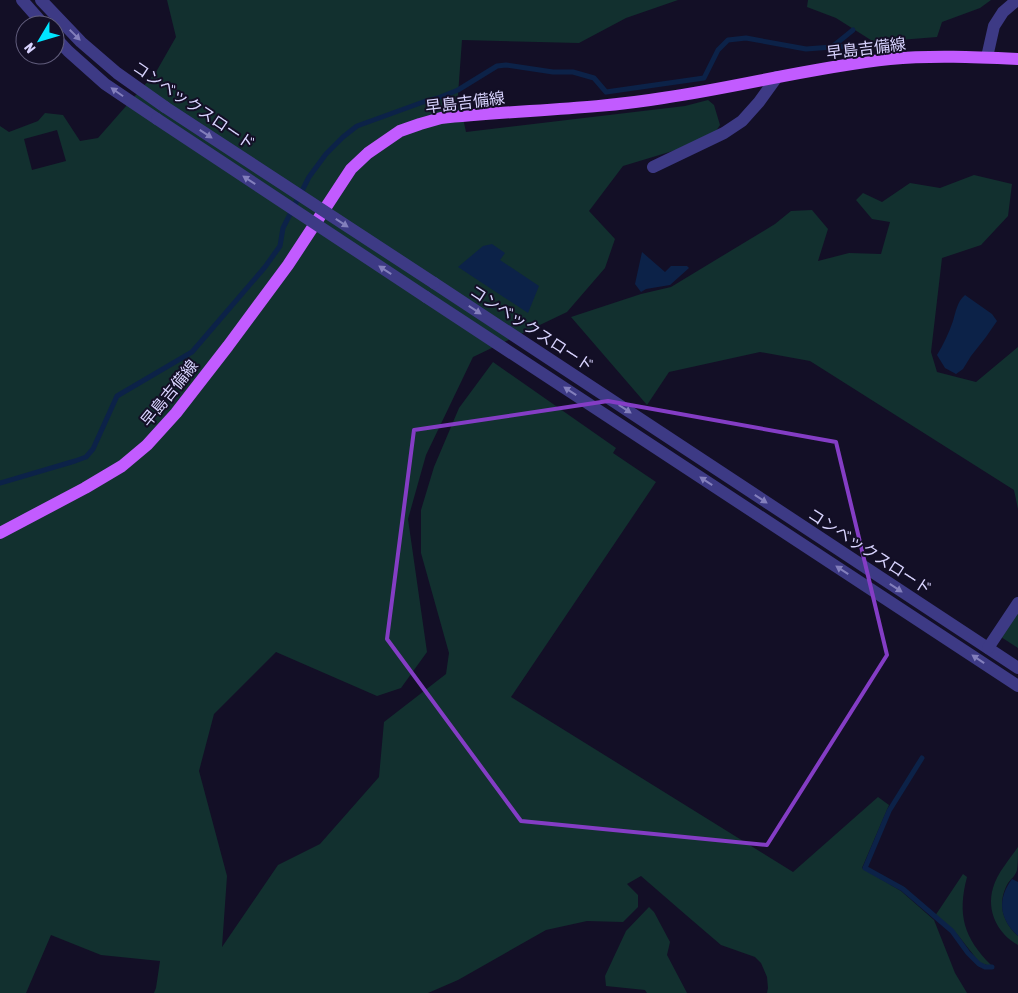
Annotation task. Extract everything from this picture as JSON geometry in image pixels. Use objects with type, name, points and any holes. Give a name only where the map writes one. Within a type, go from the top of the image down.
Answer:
[{"type":"main road","name":"早島吉備線","points":[[0,533],[122,466],[147,445],[176,412],[228,346],[282,273],[351,169],[400,131],[441,118],[608,105],[662,98],[837,66],[891,59],[987,57],[1018,59]]},
{"type":"street","points":[[22,0],[35,15]]},
{"type":"street","name":"コンベックスロード","points":[[41,0],[81,42],[117,73],[165,107],[1018,668]]},
{"type":"street","points":[[987,57],[994,26],[1003,12],[1017,0]]},
{"type":"street","name":"コンベックスロード","points":[[65,48],[105,84],[157,120],[1018,686]]},
{"type":"street","points":[[653,167],[724,133],[742,121],[777,78]]},
{"type":"street","points":[[988,648],[1018,603]]},
{"type":"highlighted area","points":[[608,401],[836,442],[887,655],[767,845],[521,821],[387,639],[414,430]]},
{"type":"green space","points":[[167,0],[678,0],[626,18],[579,43],[462,40],[458,95],[466,132],[685,106],[708,100],[714,105],[720,125],[716,131],[676,150],[623,166],[589,211],[615,239],[605,268],[567,312],[473,357],[426,455],[408,519],[427,652],[401,688],[377,696],[276,652],[214,714],[199,771],[227,876],[222,947],[278,865],[320,844],[379,777],[384,722],[446,674],[449,653],[421,553],[421,510],[434,467],[459,408],[493,362],[616,448],[613,453],[656,482],[511,697],[793,872],[878,797],[889,805],[862,868],[901,891],[934,920],[955,973],[967,993],[767,993],[767,977],[761,963],[755,957],[721,945],[641,876],[627,884],[638,895],[638,907],[623,922],[587,921],[546,930],[458,980],[428,993],[154,993],[160,961],[101,955],[51,935],[26,993],[0,993],[0,126],[9,132],[38,121],[45,113],[63,115],[80,141],[98,138],[156,72],[176,37]],"holes":[[[57,130],[66,161],[32,170],[24,139]]]},
{"type":"green space","points":[[808,0],[991,0],[980,8],[942,22],[937,37],[874,42],[836,18],[807,7]]},
{"type":"green space","points":[[974,175],[1012,184],[1008,216],[981,245],[942,258],[931,352],[937,372],[976,382],[1018,347],[1018,509],[1014,490],[810,361],[760,352],[669,372],[647,405],[571,317],[641,294],[671,287],[775,224],[791,211],[812,210],[828,229],[818,261],[849,253],[881,254],[890,222],[872,219],[856,200],[863,193],[882,202],[910,183],[940,188]]},
{"type":"green space","points":[[1018,612],[1018,648],[1001,637]]},
{"type":"green space","points":[[1018,847],[1017,870],[1008,883],[1002,904],[1008,924],[1018,936],[1018,945],[1005,935],[995,921],[991,897],[995,882]]},
{"type":"green space","points":[[963,874],[967,877],[963,903],[965,925],[974,945],[990,966],[980,963],[957,934],[935,916]]},
{"type":"green space","points":[[649,907],[654,912],[670,942],[667,955],[687,993],[647,993],[645,990],[606,986],[605,976],[626,931]]},
{"type":"water","points":[[492,244],[505,253],[500,260],[539,286],[528,313],[458,267],[483,246]]},
{"type":"water","points":[[642,252],[665,272],[671,266],[687,266],[689,268],[670,285],[646,289],[641,292],[635,284]]},
{"type":"water","points":[[965,295],[992,314],[997,321],[963,369],[956,374],[945,368],[937,355],[950,330],[958,304]]},
{"type":"water","points":[[1012,879],[1018,882],[1018,936],[1007,923],[1002,909],[1004,894]]},
{"type":"waterway","points":[[832,47],[853,30]]},
{"type":"waterway","points":[[0,483],[86,457],[93,449],[117,396],[192,352],[265,267],[280,246],[283,228],[309,177],[326,154],[357,126],[458,90],[497,66],[506,65],[553,72],[573,72],[594,78],[606,92],[704,78],[718,50],[728,40],[746,38],[806,49],[869,46]]},
{"type":"waterway","points":[[922,758],[889,811],[865,868],[903,889],[952,931],[968,953],[979,964],[985,967],[992,967]]}]
